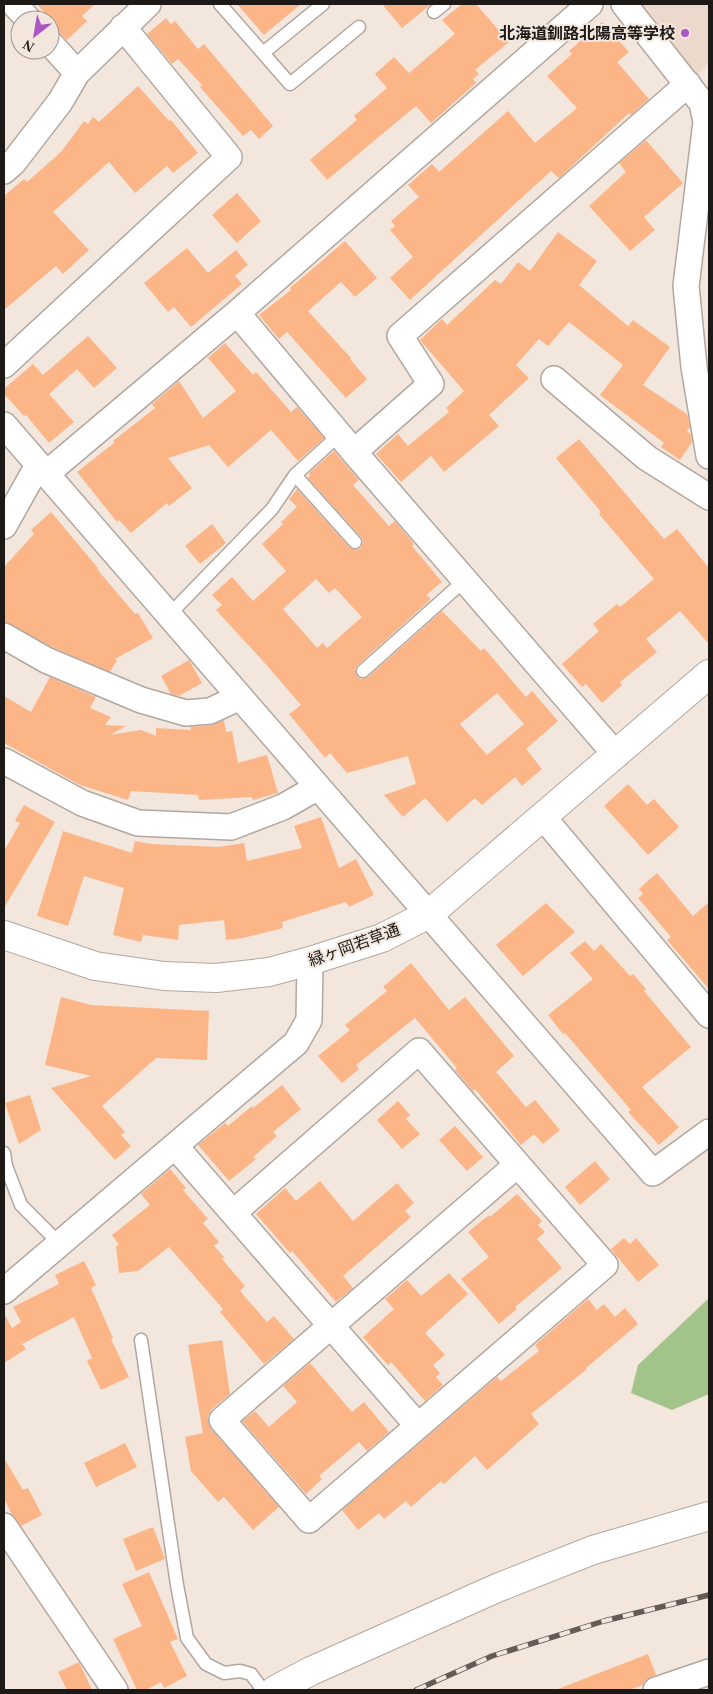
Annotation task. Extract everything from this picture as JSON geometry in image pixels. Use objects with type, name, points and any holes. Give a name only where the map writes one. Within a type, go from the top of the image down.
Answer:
[{"type":"street","points":[[4,171],[13,164],[60,102],[76,73],[148,4]]},
{"type":"street","points":[[4,526],[42,469],[238,313],[590,4]]},
{"type":"street","points":[[624,4],[702,103],[708,122],[686,286],[694,367],[709,456]]},
{"type":"street","points":[[4,365],[229,157],[124,26]]},
{"type":"street","points":[[60,55],[76,73]]},
{"type":"street","points":[[347,443],[431,384],[400,336],[688,84]]},
{"type":"street","points":[[238,313],[347,443],[616,755]]},
{"type":"street","points":[[554,379],[647,458],[709,497]]},
{"type":"street","points":[[4,425],[653,1173],[709,1132]]},
{"type":"street","points":[[4,636],[46,660],[141,700],[186,713],[210,711],[240,697]]},
{"type":"street","name":"緑ヶ岡若草通","points":[[7,942],[95,966],[164,976],[216,978],[269,972],[382,938],[429,914],[709,674]]},
{"type":"street","points":[[4,760],[82,803],[138,823],[231,827],[283,807],[318,787]]},
{"type":"street","points":[[543,818],[709,1015]]},
{"type":"street","points":[[4,1291],[296,1042],[308,1020],[310,961]]},
{"type":"street","points":[[233,1213],[419,1051],[605,1265],[309,1520],[222,1420],[518,1165]]},
{"type":"street","points":[[175,1146],[418,1426]]},
{"type":"street","points":[[275,1690],[311,1671],[497,1588],[593,1550],[709,1516]]},
{"type":"street","points":[[4,1526],[114,1690]]},
{"type":"street","points":[[656,1690],[709,1672]]},
{"type":"lane","points":[[220,4],[290,84],[359,27]]},
{"type":"lane","points":[[264,53],[323,4]]},
{"type":"lane","points":[[169,615],[272,509],[295,475],[347,443]]},
{"type":"lane","points":[[295,475],[355,542]]},
{"type":"lane","points":[[363,671],[465,580]]},
{"type":"lane","points":[[4,1153],[6,1166],[22,1205],[60,1244]]},
{"type":"lane","points":[[141,1340],[177,1585],[187,1638],[206,1664],[224,1673],[240,1671],[251,1674],[263,1690]]},
{"type":"shaded area","name":"北海道釧路北陽高等学校","points":[[637,4],[709,4],[709,63],[696,76]]},
{"type":"green space","points":[[709,1298],[709,1394],[672,1410],[631,1393],[638,1365]]},
{"type":"building","points":[[37,4],[95,4],[82,16],[87,21],[67,40],[60,33],[60,10],[42,10]]},
{"type":"building","points":[[237,4],[301,4],[264,35]]},
{"type":"building","points":[[382,4],[431,4],[402,28]]},
{"type":"building","points":[[462,4],[476,4],[509,42],[475,70],[479,74],[473,79],[476,83],[431,123],[416,106],[327,180],[310,160],[357,120],[354,116],[387,88],[375,74],[394,57],[409,73],[455,34],[442,20]]},
{"type":"building","points":[[166,18],[171,24],[175,21],[198,49],[204,44],[273,126],[259,139],[251,130],[243,136],[200,87],[202,85],[178,59],[172,64],[147,34]]},
{"type":"building","points":[[602,22],[629,52],[617,62],[649,99],[631,115],[629,113],[559,178],[551,171],[410,300],[390,278],[413,257],[390,230],[395,226],[391,221],[419,197],[408,185],[432,164],[439,172],[508,111],[535,143],[577,108],[547,76],[572,54],[569,51]]},
{"type":"building","points":[[138,86],[169,121],[171,120],[198,153],[173,173],[167,166],[135,193],[109,162],[53,212],[89,250],[63,274],[56,266],[4,310],[4,196],[24,179],[27,182],[61,152],[84,121],[88,124],[93,117],[99,122]]},
{"type":"building","points":[[646,140],[683,183],[644,217],[655,230],[630,251],[589,206],[626,172],[619,163]]},
{"type":"building","points":[[237,193],[261,221],[237,243],[212,215]]},
{"type":"building","points":[[558,232],[597,261],[579,285],[628,326],[633,320],[670,347],[643,385],[687,414],[690,427],[687,431],[691,434],[692,442],[680,460],[661,447],[664,443],[600,395],[623,365],[569,322],[548,346],[539,339],[516,365],[529,378],[489,415],[499,426],[444,472],[431,456],[401,482],[376,454],[398,434],[408,446],[449,412],[446,408],[464,391],[420,340],[442,319],[447,325],[495,280],[501,284],[518,262],[530,271]]},
{"type":"building","points":[[345,241],[377,278],[355,297],[341,282],[308,311],[351,358],[367,379],[346,398],[287,332],[279,339],[259,315],[291,290],[290,288]]},
{"type":"building","points":[[187,248],[208,273],[236,250],[248,265],[235,276],[242,284],[191,327],[174,307],[168,312],[144,283]]},
{"type":"building","points":[[88,336],[117,368],[94,388],[77,369],[49,394],[74,422],[49,443],[26,415],[24,416],[4,394],[4,389],[33,364],[43,375]]},
{"type":"building","points":[[225,343],[253,375],[256,372],[291,412],[297,407],[324,438],[298,461],[271,430],[228,467],[209,445],[168,458],[192,488],[169,506],[167,503],[131,533],[119,520],[117,522],[77,472],[155,408],[152,404],[179,381],[203,418],[236,391],[208,358]]},
{"type":"building","points":[[579,439],[664,539],[677,529],[709,568],[709,644],[680,611],[646,639],[657,652],[620,682],[622,685],[602,703],[586,684],[582,687],[562,664],[599,631],[593,624],[617,604],[620,607],[654,579],[599,514],[601,512],[556,458]]},
{"type":"building","points":[[334,451],[359,480],[353,485],[389,526],[395,521],[414,544],[412,546],[442,582],[426,595],[431,599],[358,665],[355,669],[357,676],[361,679],[368,677],[442,611],[481,651],[484,648],[526,697],[532,691],[558,721],[526,749],[542,769],[522,786],[515,777],[482,805],[475,798],[447,822],[425,798],[403,817],[384,795],[416,784],[408,756],[347,773],[330,753],[325,758],[289,714],[301,705],[216,610],[222,605],[212,595],[232,577],[253,601],[286,571],[262,544],[283,524],[281,522],[297,507],[289,499],[297,489],[349,547],[356,550],[361,548],[363,541],[361,537],[308,478],[309,473]],"holes":[[[316,579],[329,593],[335,588],[362,617],[327,648],[323,643],[317,648],[283,609]],[[497,693],[524,724],[487,755],[460,724]]]},
{"type":"building","points":[[51,512],[135,614],[138,613],[153,638],[115,659],[117,660],[110,672],[52,647],[4,621],[4,567],[34,534],[31,530]]},
{"type":"building","points":[[212,524],[226,543],[200,564],[185,546]]},
{"type":"building","points":[[189,660],[202,683],[179,696],[171,694],[161,676]]},
{"type":"building","points":[[50,677],[96,697],[90,708],[111,717],[105,725],[126,726],[110,735],[141,730],[156,736],[156,728],[191,730],[190,727],[212,725],[224,720],[226,732],[232,731],[238,763],[267,755],[278,793],[253,800],[252,797],[199,800],[198,795],[131,791],[128,800],[80,785],[4,743],[4,696],[31,712]]},
{"type":"building","points":[[628,784],[647,805],[654,799],[679,827],[648,855],[604,806]]},
{"type":"building","points":[[24,805],[55,822],[4,908],[4,851],[20,823],[15,821]]},
{"type":"building","points":[[321,817],[339,868],[356,859],[374,895],[349,907],[346,902],[282,922],[283,928],[243,938],[226,940],[224,920],[179,925],[178,940],[143,935],[141,942],[113,935],[124,888],[84,876],[68,926],[37,916],[63,831],[132,853],[135,841],[152,844],[219,847],[244,843],[247,861],[302,848],[294,826]]},
{"type":"building","points":[[657,873],[693,916],[709,902],[709,989],[667,940],[671,937],[638,898],[643,894],[639,889]]},
{"type":"building","points":[[546,903],[575,932],[523,976],[496,945]]},
{"type":"building","points":[[585,941],[594,951],[601,944],[630,976],[633,974],[646,989],[644,991],[691,1047],[642,1087],[679,1127],[659,1145],[628,1112],[631,1110],[548,1015],[593,979],[570,953]]},
{"type":"building","points":[[411,963],[449,1010],[465,997],[514,1056],[496,1072],[526,1107],[535,1100],[560,1130],[543,1144],[534,1134],[521,1145],[475,1089],[473,1091],[455,1070],[457,1068],[415,1018],[356,1065],[359,1069],[342,1083],[318,1056],[350,1030],[345,1025],[387,991],[383,987]]},
{"type":"building","points":[[61,997],[91,1005],[209,1011],[207,1060],[156,1058],[102,1106],[125,1132],[121,1135],[131,1146],[115,1160],[51,1088],[91,1076],[45,1065]]},
{"type":"building","points":[[282,1085],[301,1109],[273,1132],[277,1136],[253,1157],[256,1159],[229,1181],[198,1145],[225,1123],[228,1126]]},
{"type":"building","points":[[30,1095],[41,1130],[19,1144],[5,1103]]},
{"type":"building","points":[[398,1101],[410,1115],[406,1119],[420,1134],[402,1149],[377,1120]]},
{"type":"building","points":[[455,1126],[483,1157],[467,1171],[439,1140]]},
{"type":"building","points":[[595,1161],[610,1179],[580,1205],[565,1187]]},
{"type":"building","points":[[170,1169],[186,1188],[183,1190],[208,1219],[203,1223],[219,1242],[214,1246],[224,1257],[222,1259],[245,1286],[240,1291],[267,1322],[274,1316],[294,1339],[264,1364],[220,1312],[223,1309],[169,1247],[138,1271],[119,1273],[116,1246],[119,1245],[112,1235],[150,1205],[141,1194]]},
{"type":"building","points":[[320,1181],[353,1221],[397,1183],[414,1203],[405,1211],[411,1217],[343,1276],[353,1288],[336,1302],[292,1251],[290,1253],[256,1214],[285,1188],[296,1201]]},
{"type":"building","points":[[517,1194],[542,1221],[538,1225],[545,1232],[537,1239],[562,1268],[515,1307],[517,1309],[499,1324],[461,1279],[489,1257],[468,1232],[489,1215],[490,1217]]},
{"type":"building","points":[[624,1238],[630,1244],[636,1238],[659,1265],[638,1282],[611,1249]]},
{"type":"building","points":[[84,1261],[96,1285],[91,1288],[113,1338],[111,1339],[129,1377],[101,1390],[87,1361],[92,1358],[74,1317],[22,1344],[26,1349],[4,1363],[4,1313],[12,1328],[21,1322],[13,1307],[59,1284],[55,1275]]},
{"type":"building","points":[[449,1273],[468,1294],[425,1333],[445,1355],[433,1365],[440,1373],[436,1377],[443,1385],[425,1401],[391,1362],[388,1365],[363,1337],[394,1309],[385,1299],[407,1280],[421,1296]]},
{"type":"building","points":[[588,1299],[597,1310],[604,1304],[615,1317],[625,1308],[638,1324],[587,1369],[531,1414],[539,1424],[487,1470],[475,1456],[444,1484],[441,1481],[411,1507],[406,1501],[384,1519],[379,1513],[358,1530],[342,1510],[497,1377],[501,1381],[539,1351],[535,1345]]},
{"type":"building","points":[[222,1340],[230,1394],[212,1409],[208,1416],[208,1423],[211,1429],[279,1507],[253,1530],[224,1497],[218,1502],[191,1471],[185,1437],[203,1433],[188,1345]]},
{"type":"building","points":[[310,1363],[352,1412],[364,1402],[389,1432],[367,1451],[359,1442],[319,1476],[322,1479],[306,1494],[242,1421],[255,1411],[269,1427],[297,1402],[283,1386]]},
{"type":"building","points":[[125,1443],[137,1467],[96,1487],[84,1463]]},
{"type":"building","points":[[4,1458],[23,1490],[28,1488],[42,1515],[21,1526],[12,1515],[4,1498]]},
{"type":"building","points":[[153,1527],[165,1559],[136,1571],[123,1539]]},
{"type":"building","points":[[149,1572],[178,1639],[170,1642],[187,1676],[164,1688],[161,1682],[146,1690],[137,1690],[113,1639],[142,1626],[122,1584]]},
{"type":"building","points":[[648,1654],[656,1675],[646,1680],[643,1685],[629,1690],[558,1690],[558,1689]]},
{"type":"building","points":[[79,1662],[92,1690],[67,1690],[58,1672]]},
{"type":"railway","points":[[416,1690],[492,1656],[604,1621],[709,1595]]},
{"type":"place","name":"北海道釧路北陽高等学校","points":[[685,33]]}]
